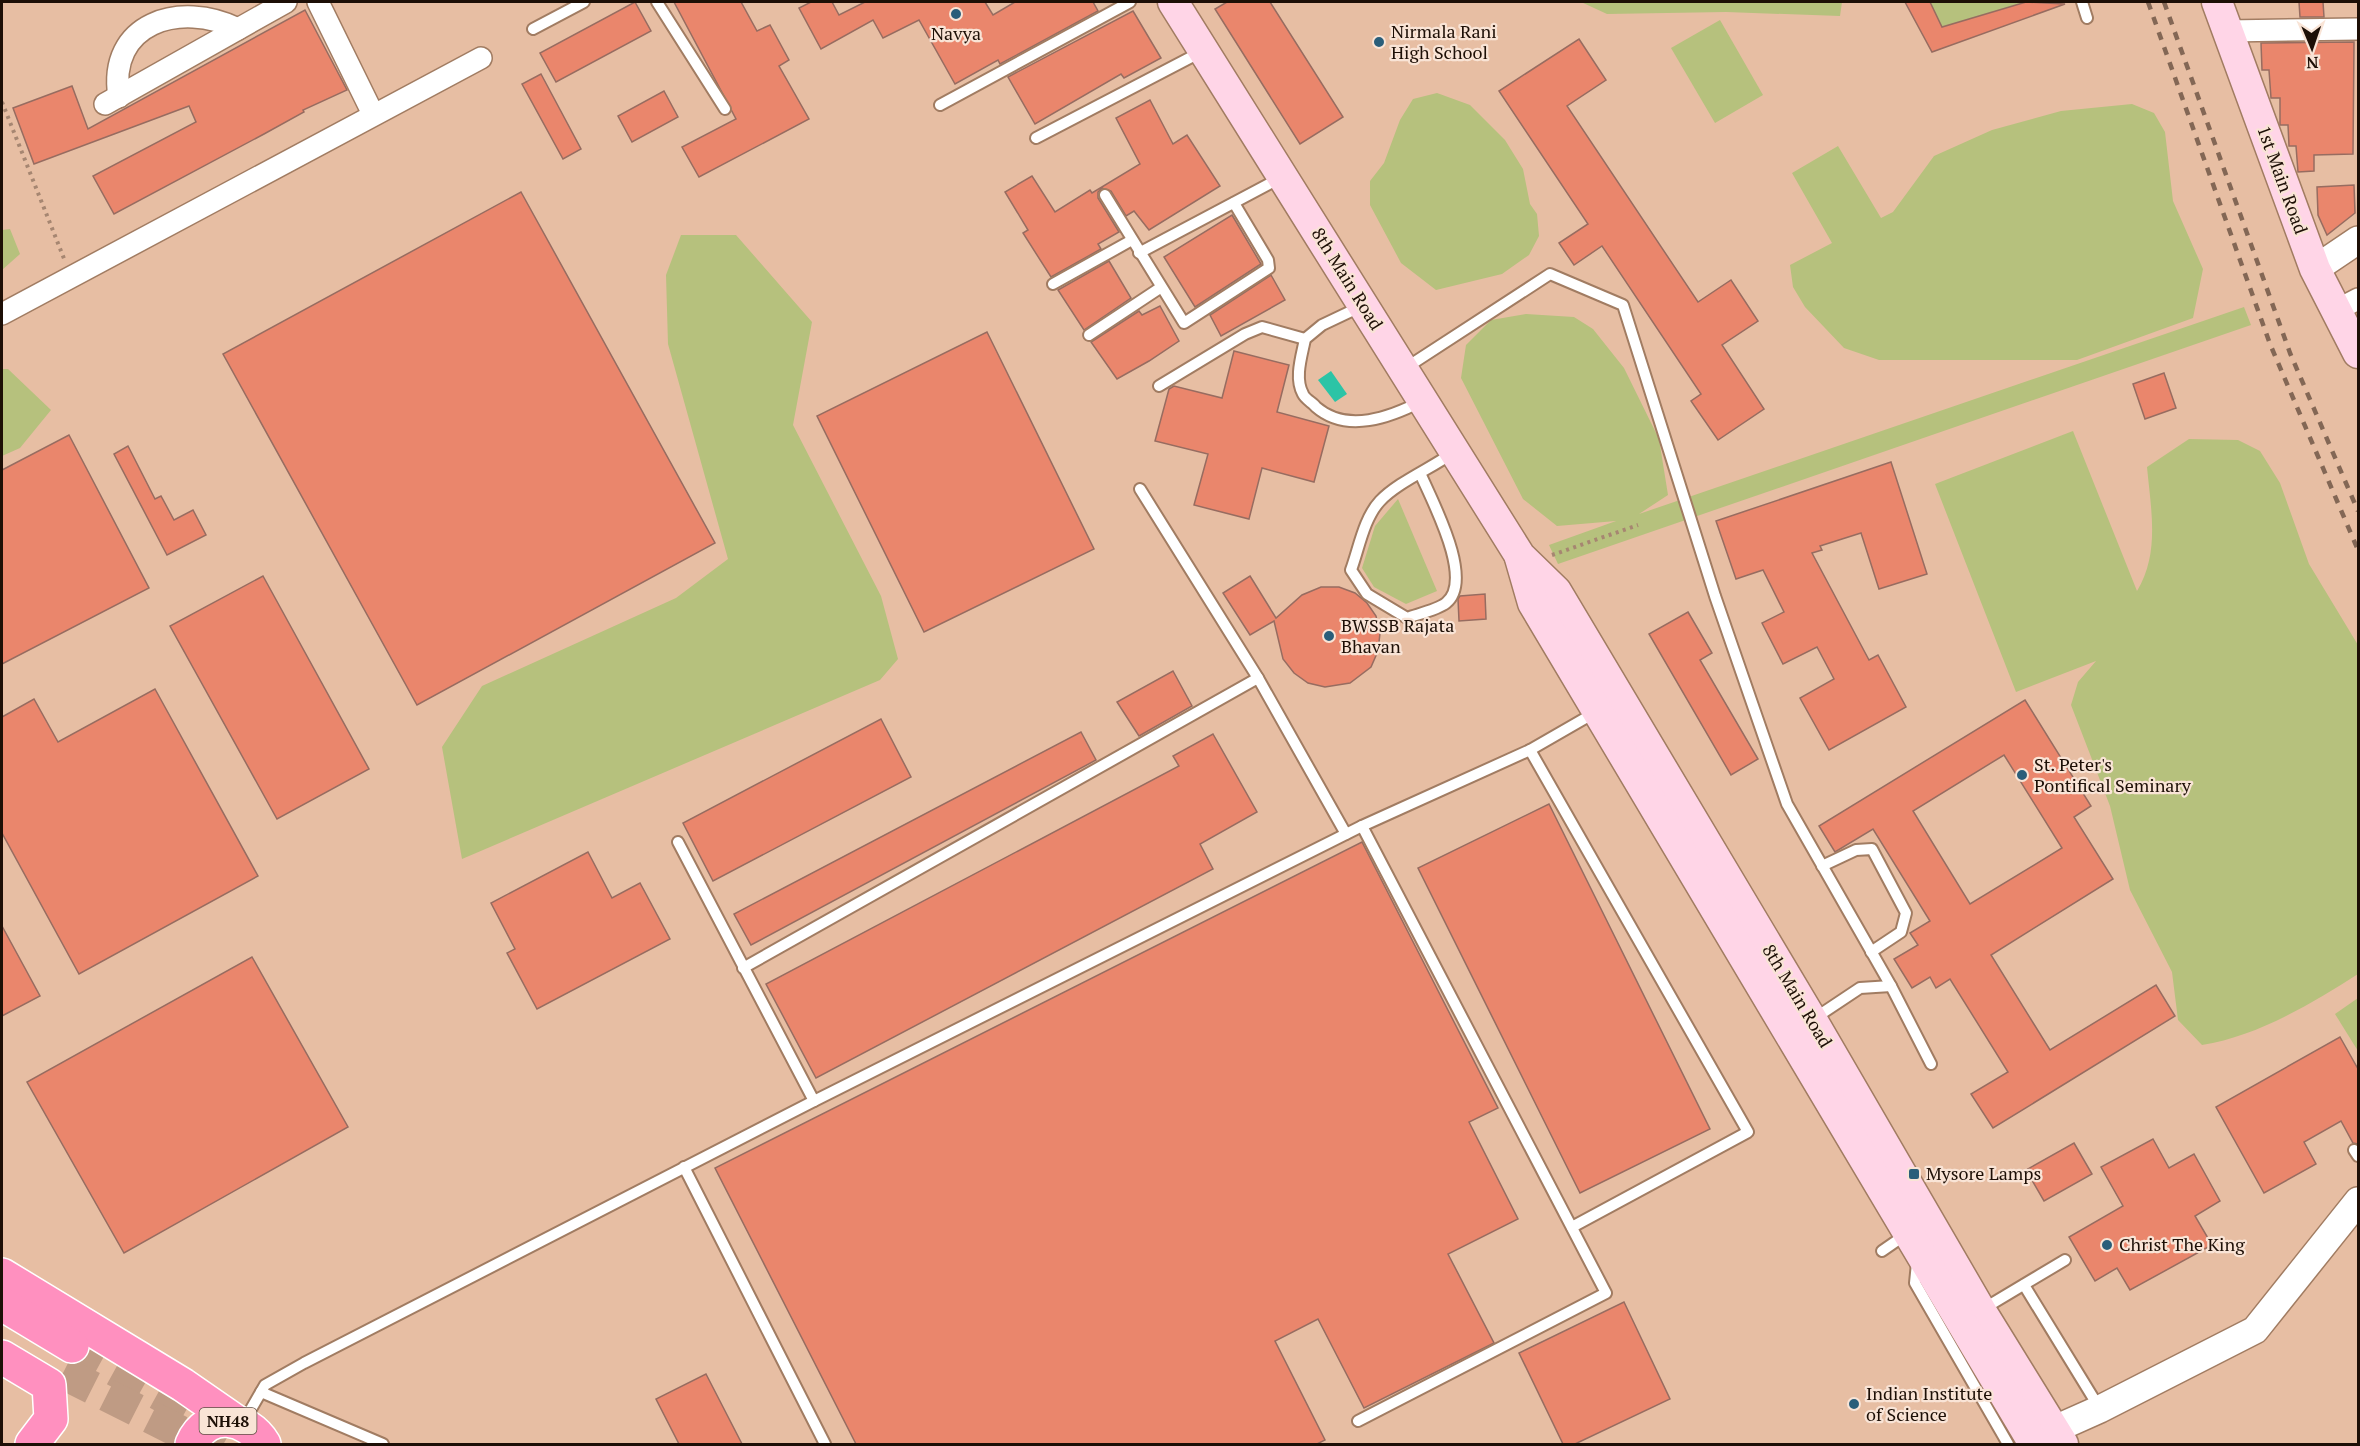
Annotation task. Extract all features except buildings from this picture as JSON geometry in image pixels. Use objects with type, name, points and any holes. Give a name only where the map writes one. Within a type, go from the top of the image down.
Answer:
[{"type":"highway","points":[[2,1275],[183,1385],[255,1435]]},
{"type":"highway","points":[[2,1304],[68,1359],[2,1335]]},
{"type":"highway","points":[[2,1357],[49,1385],[51,1419],[32,1444]]},
{"type":"highway","name":"NH48","points":[[192,1444],[202,1430],[213,1423],[255,1435]]},
{"type":"main road","name":"1st Main Road","points":[[2217,2],[2315,269],[2348,304],[2358,353]]},
{"type":"main road","name":"8th Main Road","points":[[1181,7],[1204,50],[1455,452],[1534,556],[1533,603],[1609,705],[1812,1020],[1981,1311],[2038,1440]]},
{"type":"main road","name":"8th Main Road","points":[[1609,705],[1913,1241],[2038,1440]]},
{"type":"street","points":[[238,29],[227,20],[201,9],[173,10],[147,21],[136,30],[121,54],[112,100],[286,2]]},
{"type":"street","points":[[318,2],[373,114]]},
{"type":"street","points":[[2227,31],[2358,29]]},
{"type":"street","points":[[2,314],[71,275],[481,58]]},
{"type":"street","points":[[2315,269],[2358,240]]},
{"type":"street","points":[[2038,1440],[2255,1330],[2358,1201]]},
{"type":"lane","points":[[534,29],[584,2]]},
{"type":"lane","points":[[657,2],[725,109]]},
{"type":"lane","points":[[940,105],[1130,2]]},
{"type":"lane","points":[[2082,2],[2087,18]]},
{"type":"lane","points":[[1036,138],[1204,50]]},
{"type":"lane","points":[[1139,253],[1282,176]]},
{"type":"lane","points":[[1105,195],[1160,288],[1184,323],[1267,271],[1268,260],[1234,203]]},
{"type":"lane","points":[[1053,284],[1132,240]]},
{"type":"lane","points":[[1404,369],[1550,274],[1623,305],[1714,596],[1783,793],[1931,1064]]},
{"type":"lane","points":[[1089,335],[1160,288]]},
{"type":"lane","points":[[1363,305],[1322,325],[1305,339],[1299,370],[1303,394],[1321,411],[1339,419],[1361,420],[1396,415],[1422,400]]},
{"type":"lane","points":[[1160,386],[1245,334],[1262,327],[1305,339]]},
{"type":"lane","points":[[1420,473],[1449,544],[1457,572],[1455,589],[1446,603],[1407,618],[1367,594],[1351,570],[1368,522],[1380,501],[1420,473],[1455,452]]},
{"type":"lane","points":[[1140,489],[1258,678],[1346,834]]},
{"type":"lane","points":[[743,968],[1258,678]]},
{"type":"lane","points":[[255,1435],[261,1392],[265,1385],[304,1363],[814,1101],[1362,826],[1530,750],[1609,705]]},
{"type":"lane","points":[[1530,750],[1748,1132],[1572,1227]]},
{"type":"lane","points":[[1358,1421],[1606,1293],[1362,826]]},
{"type":"lane","points":[[678,842],[814,1101]]},
{"type":"lane","points":[[1822,866],[1856,850],[1872,849],[1906,913],[1901,932],[1871,952]]},
{"type":"lane","points":[[1812,1020],[1860,988],[1890,986]]},
{"type":"lane","points":[[684,1167],[825,1444]]},
{"type":"lane","points":[[1882,1251],[1913,1241]]},
{"type":"lane","points":[[1981,1311],[2065,1260]]},
{"type":"lane","points":[[2024,1285],[2100,1409]]},
{"type":"lane","points":[[261,1392],[383,1444]]},
{"type":"path","points":[[2,102],[71,275]]},
{"type":"path","points":[[1534,556],[1638,525]]},
{"type":"green space","points":[[1581,2],[1842,2],[1840,16],[1726,12],[1607,14]]},
{"type":"green space","points":[[1930,2],[2026,2],[1942,27]]},
{"type":"green space","points":[[1720,20],[1763,95],[1715,123],[1671,48]]},
{"type":"green space","points":[[1437,93],[1470,105],[1505,140],[1523,169],[1530,204],[1537,214],[1539,236],[1529,255],[1502,274],[1436,290],[1401,263],[1370,205],[1370,181],[1384,163],[1400,120],[1413,99]]},
{"type":"green space","points":[[2132,104],[2154,113],[2165,132],[2173,201],[2203,269],[2193,318],[2077,360],[1879,360],[1844,348],[1805,307],[1793,287],[1790,265],[1832,243],[1792,173],[1838,146],[1881,218],[1893,212],[1934,156],[1992,130],[2061,111]]},
{"type":"green space","points":[[10,229],[20,254],[2,270],[2,230]]},
{"type":"green space","points":[[681,235],[736,235],[812,322],[793,425],[881,596],[898,659],[880,680],[462,859],[442,747],[482,686],[676,598],[728,559],[668,344],[666,275]]},
{"type":"green space","points":[[2244,307],[2251,325],[1558,564],[1549,545],[1616,521],[1557,526],[1523,499],[1461,378],[1466,345],[1491,320],[1526,314],[1574,317],[1593,329],[1624,368],[1659,439],[1668,495],[1639,514]]},
{"type":"green space","points":[[2,369],[8,369],[51,410],[20,448],[2,456]]},
{"type":"green space","points":[[2073,431],[2137,591],[2149,562],[2151,546],[2152,515],[2147,467],[2189,439],[2238,440],[2260,451],[2280,483],[2309,564],[2358,645],[2358,974],[2283,1017],[2223,1041],[2202,1045],[2178,1020],[2172,972],[2130,890],[2110,806],[2071,705],[2078,682],[2096,661],[2016,692],[1935,484]]},
{"type":"green space","points":[[1398,499],[1437,591],[1406,604],[1374,587],[1362,568],[1375,526]]},
{"type":"green space","points":[[2358,998],[2358,1051],[2335,1014]]},
{"type":"water","points":[[1331,371],[1347,394],[1335,402],[1318,380]]},
{"type":"tunnel","points":[[72,1346],[233,1435]]},
{"type":"tunnel","points":[[63,1373],[204,1444]]},
{"type":"railway","points":[[2148,2],[2270,344],[2358,550]]},
{"type":"railway","points":[[2164,2],[2290,353],[2358,511]]},
{"type":"place","name":"Navya","points":[[956,14]]},
{"type":"place","name":"Nirmala Rani High School","points":[[1379,42]]},
{"type":"place","name":"BWSSB Rajata Bhavan","points":[[1329,636]]},
{"type":"place","name":"St. Peter's Pontifical Seminary","points":[[2022,775]]},
{"type":"place","name":"Mysore Lamps","points":[[1914,1174]]},
{"type":"place","name":"Christ The King","points":[[2107,1245]]},
{"type":"place","name":"Indian Institute of Science","points":[[1854,1404]]}]
